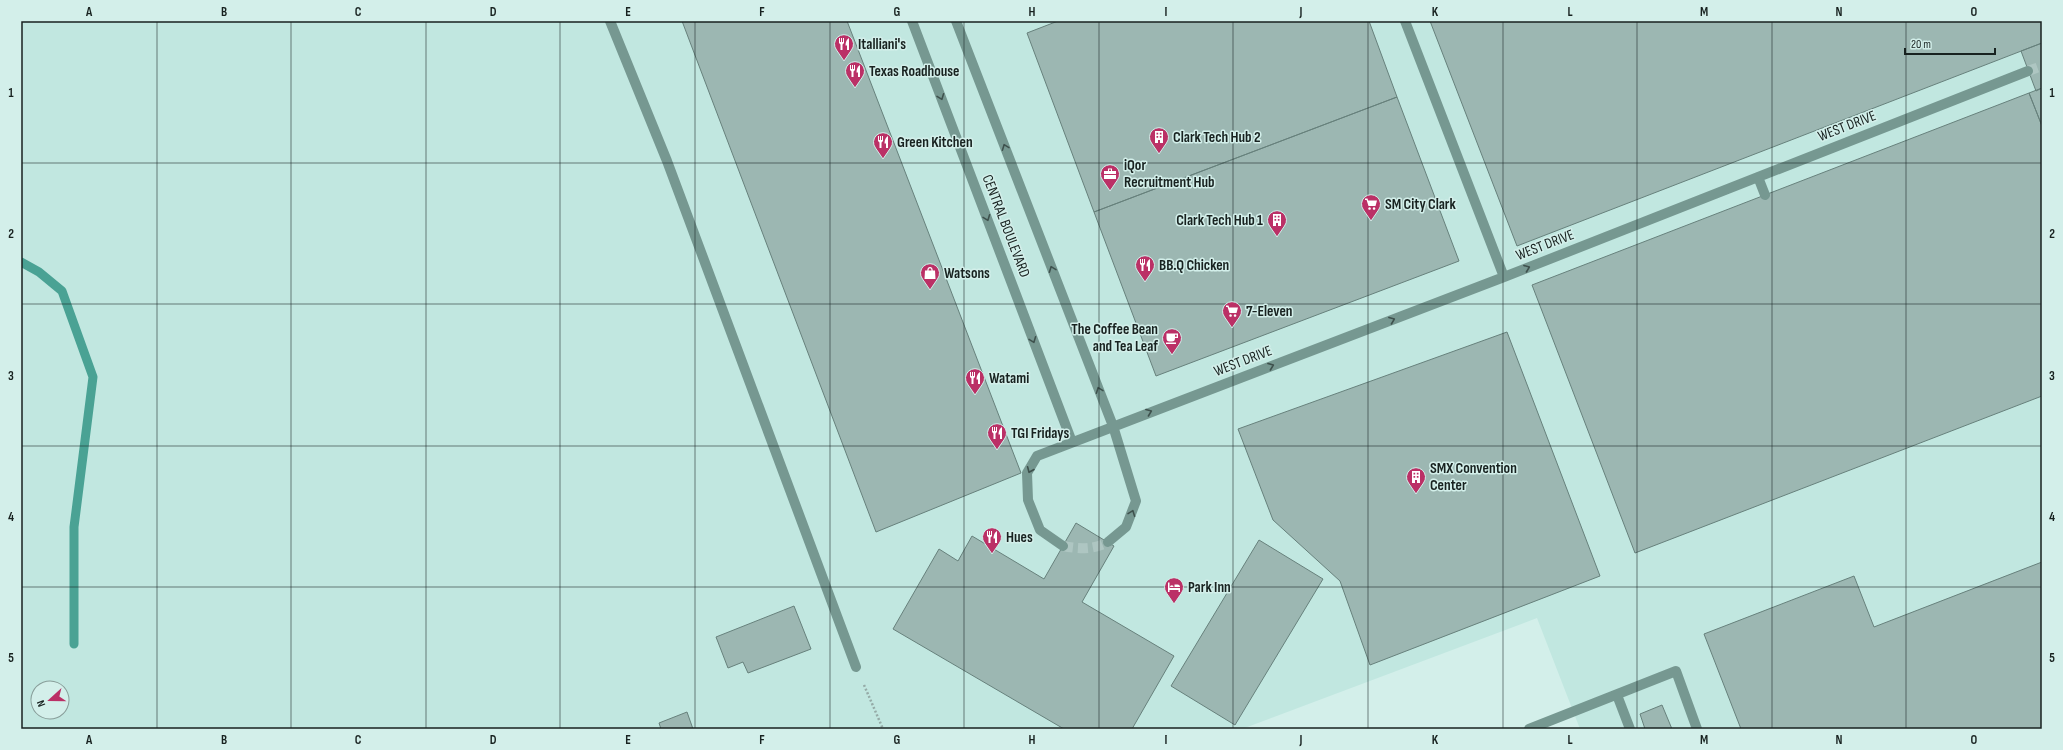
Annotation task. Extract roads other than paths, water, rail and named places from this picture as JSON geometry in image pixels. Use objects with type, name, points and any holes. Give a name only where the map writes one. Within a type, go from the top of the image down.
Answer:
[{"type":"lane","points":[[610,21],[669,169],[856,667]]},
{"type":"lane","name":"CENTRAL BOULEVARD","points":[[912,21],[1072,442]]},
{"type":"lane","name":"CENTRAL BOULEVARD","points":[[956,21],[1113,426],[1136,502],[1126,527],[1108,542]]},
{"type":"lane","points":[[1405,21],[1504,277]]},
{"type":"lane","name":"WEST DRIVE","points":[[1063,546],[1040,530],[1028,500],[1027,473],[1037,456],[1504,277],[2028,71]]},
{"type":"lane","points":[[1758,177],[1765,195]]},
{"type":"lane","points":[[1529,729],[1676,671],[1697,729]]},
{"type":"lane","points":[[1617,695],[1630,729]]},
{"type":"waterway","points":[[21,262],[39,272],[62,291],[93,377],[74,527],[74,644]]},
{"type":"tunnel","points":[[2028,71],[2042,66]]},
{"type":"tunnel","points":[[1063,546],[1086,548],[1102,545],[1108,542]]},
{"type":"place","name":"Italliani's","points":[[844,61]]},
{"type":"place","name":"Texas Roadhouse","points":[[855,88]]},
{"type":"place","name":"Clark Tech Hub 2","points":[[1159,154]]},
{"type":"place","name":"Green Kitchen","points":[[883,159]]},
{"type":"place","name":"iQor Recruitment Hub","points":[[1110,191]]},
{"type":"place","name":"SM City Clark","points":[[1371,221]]},
{"type":"place","name":"Clark Tech Hub 1","points":[[1277,237]]},
{"type":"place","name":"BB.Q Chicken","points":[[1145,282]]},
{"type":"place","name":"Watsons","points":[[930,290]]},
{"type":"place","name":"7-Eleven","points":[[1232,328]]},
{"type":"place","name":"The Coffee Bean and Tea Leaf","points":[[1172,355]]},
{"type":"place","name":"Watami","points":[[975,395]]},
{"type":"place","name":"TGI Fridays","points":[[997,450]]},
{"type":"place","name":"SMX Convention Center","points":[[1416,494]]},
{"type":"place","name":"Hues","points":[[992,554]]},
{"type":"place","name":"Park Inn","points":[[1174,604]]}]
